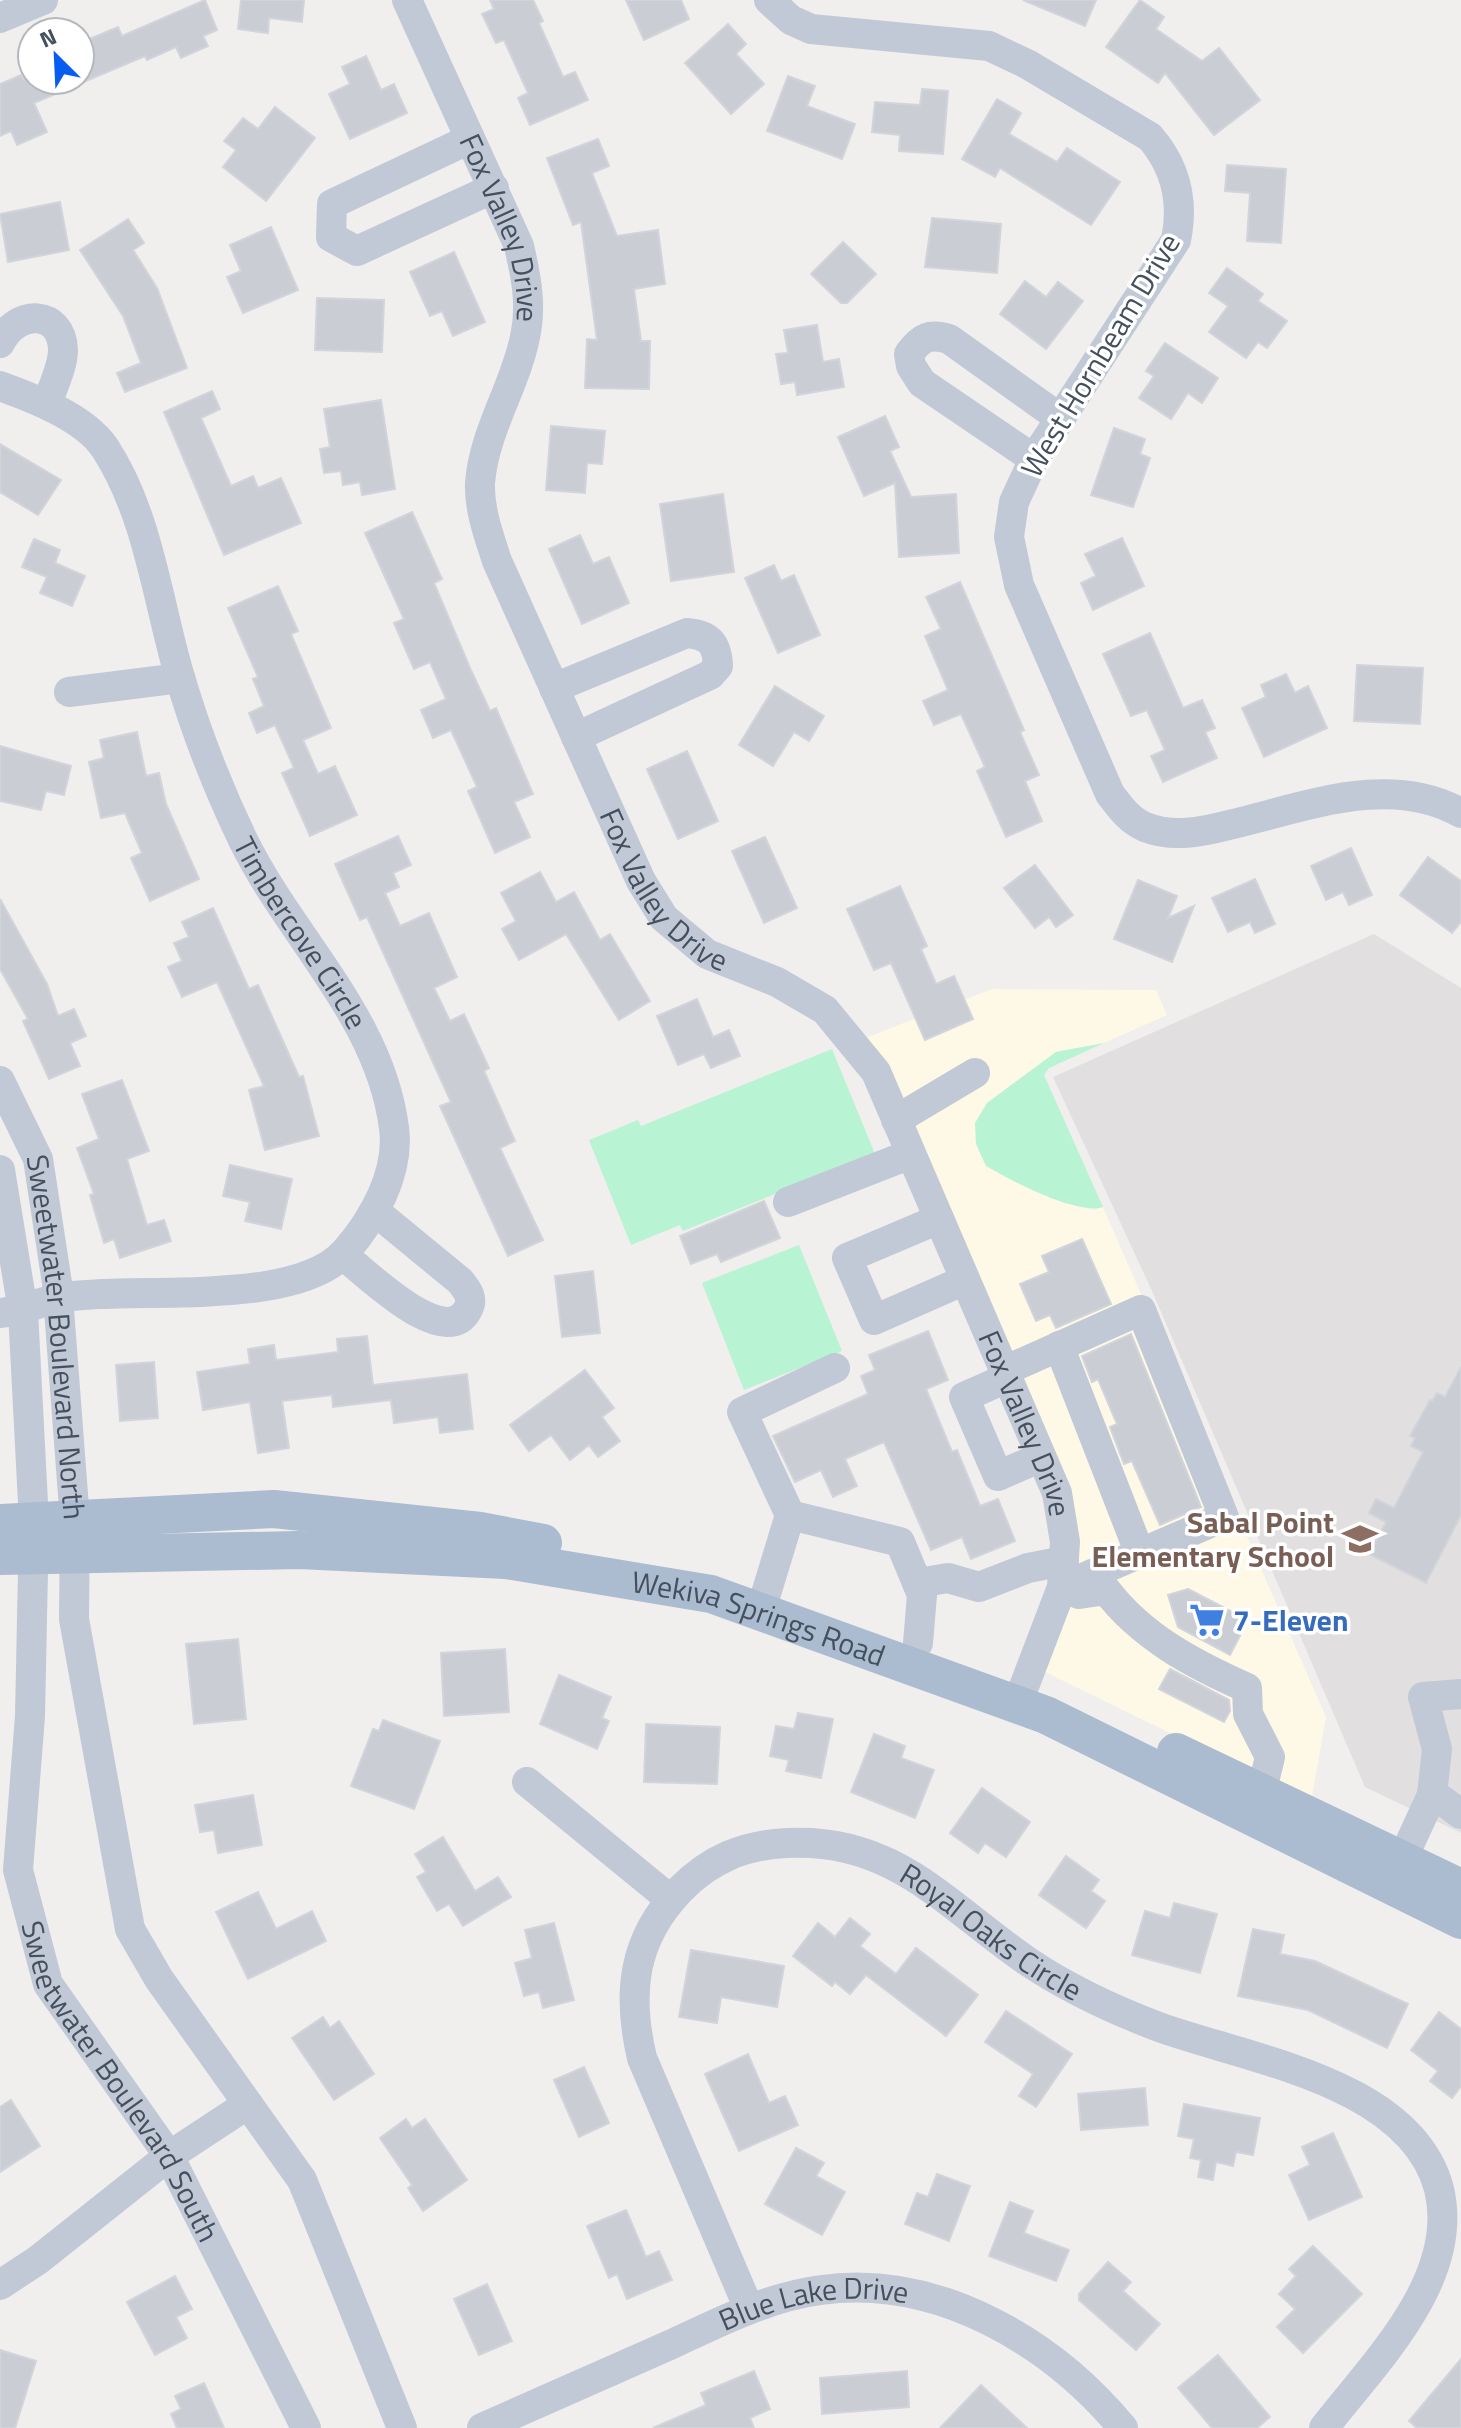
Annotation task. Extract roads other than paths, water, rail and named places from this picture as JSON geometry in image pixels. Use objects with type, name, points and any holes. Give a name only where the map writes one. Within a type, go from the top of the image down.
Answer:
[{"type":"main road","name":"Wekiva Springs Road","points":[[74,1537],[274,1509],[480,1531],[673,1569],[918,1643],[1021,1694],[1046,1715],[1461,1920]]},
{"type":"main road","name":"Wekiva Springs Road","points":[[17,1539],[74,1537],[506,1560],[711,1594],[1021,1694],[1262,1790],[1461,1888]]},
{"type":"street","points":[[0,18],[43,0]]},
{"type":"street","name":"Fox Valley Drive","points":[[407,0],[423,27],[519,246],[529,289],[525,337],[490,432],[480,484],[483,516],[497,561],[641,881],[664,918],[707,954],[777,982],[825,1010],[852,1039],[876,1072],[1057,1493],[1065,1542],[1063,1574],[1021,1694]]},
{"type":"street","name":"West Hornbeam Drive","points":[[769,0],[791,20],[811,29],[989,46],[1027,64],[1150,137],[1165,155],[1174,175],[1181,214],[1176,240],[1034,459],[1014,502],[1009,537],[1019,585],[1110,794],[1126,815],[1145,827],[1171,834],[1207,831],[1366,794],[1399,793],[1461,813]]},
{"type":"street","points":[[470,139],[332,204],[331,237],[357,251],[494,188]]},
{"type":"street","points":[[0,343],[10,326],[21,319],[36,318],[48,322],[60,334],[64,352],[47,404]]},
{"type":"street","points":[[1034,459],[922,383],[911,366],[909,354],[918,340],[933,334],[949,339],[1061,419]]},
{"type":"street","name":"Timbercove Circle","points":[[0,386],[47,404],[102,443],[130,489],[180,678],[243,839],[277,902],[363,1027],[387,1088],[395,1133],[390,1172],[376,1212],[343,1255],[319,1271],[290,1280],[197,1294],[58,1298],[11,1312]]},
{"type":"street","points":[[554,688],[687,633],[702,634],[718,652],[718,666],[710,675],[576,737]]},
{"type":"street","points":[[69,692],[180,678]]},
{"type":"street","points":[[896,1120],[975,1073]]},
{"type":"street","name":"Sweetwater Boulevard North","points":[[0,1081],[38,1159],[58,1298],[74,1537]]},
{"type":"street","points":[[788,1202],[911,1154]]},
{"type":"street","name":"Sweetwater Boulevard North","points":[[0,1170],[11,1312],[17,1539]]},
{"type":"street","points":[[343,1255],[416,1313],[438,1323],[453,1322],[465,1315],[471,1304],[470,1293],[376,1212]]},
{"type":"street","points":[[939,1219],[847,1258],[874,1320],[965,1280]]},
{"type":"street","points":[[8,1271],[58,1298]]},
{"type":"street","points":[[918,1583],[948,1578],[979,1587],[1028,1568],[1063,1574],[1140,1554],[1224,1517],[1141,1310],[1059,1346],[964,1397],[998,1476],[1041,1457]]},
{"type":"street","points":[[1059,1346],[1140,1554]]},
{"type":"street","points":[[765,1597],[790,1515],[742,1412],[835,1368]]},
{"type":"street","points":[[790,1515],[900,1542],[922,1595],[918,1643]]},
{"type":"street","points":[[74,1537],[74,1619],[130,1929],[159,1979],[302,2180],[402,2428]]},
{"type":"street","name":"Sweetwater Boulevard South","points":[[17,1539],[30,1716],[18,1870],[48,1984],[169,2156],[306,2428]]},
{"type":"street","points":[[1063,1574],[1079,1594],[1106,1590],[1123,1613],[1157,1641],[1247,1688],[1252,1728],[1270,1757],[1262,1790]]},
{"type":"street","points":[[1402,1860],[1449,1752],[1423,1697],[1461,1694]]},
{"type":"street","points":[[527,1782],[671,1900]]},
{"type":"street","points":[[1432,1793],[1461,1814]]},
{"type":"street","name":"Royal Oaks Circle","points":[[749,2309],[642,2058],[632,2016],[635,1978],[646,1938],[671,1900],[698,1872],[723,1855],[765,1844],[823,1841],[876,1855],[944,1894],[1027,1960],[1088,1996],[1159,2027],[1270,2059],[1333,2085],[1390,2118],[1423,2152],[1439,2187],[1445,2222],[1435,2262],[1413,2313],[1324,2428]]},
{"type":"street","points":[[0,2285],[38,2260],[169,2156],[248,2104]]},
{"type":"street","name":"Blue Lake Drive","points":[[482,2428],[749,2309],[819,2290],[872,2286],[924,2297],[982,2316],[1034,2347],[1091,2390],[1123,2428]]},
{"type":"place","name":"Sabal Point Elementary School","points":[[1360,1539]]},
{"type":"place","name":"7-Eleven","points":[[1207,1620]]}]
